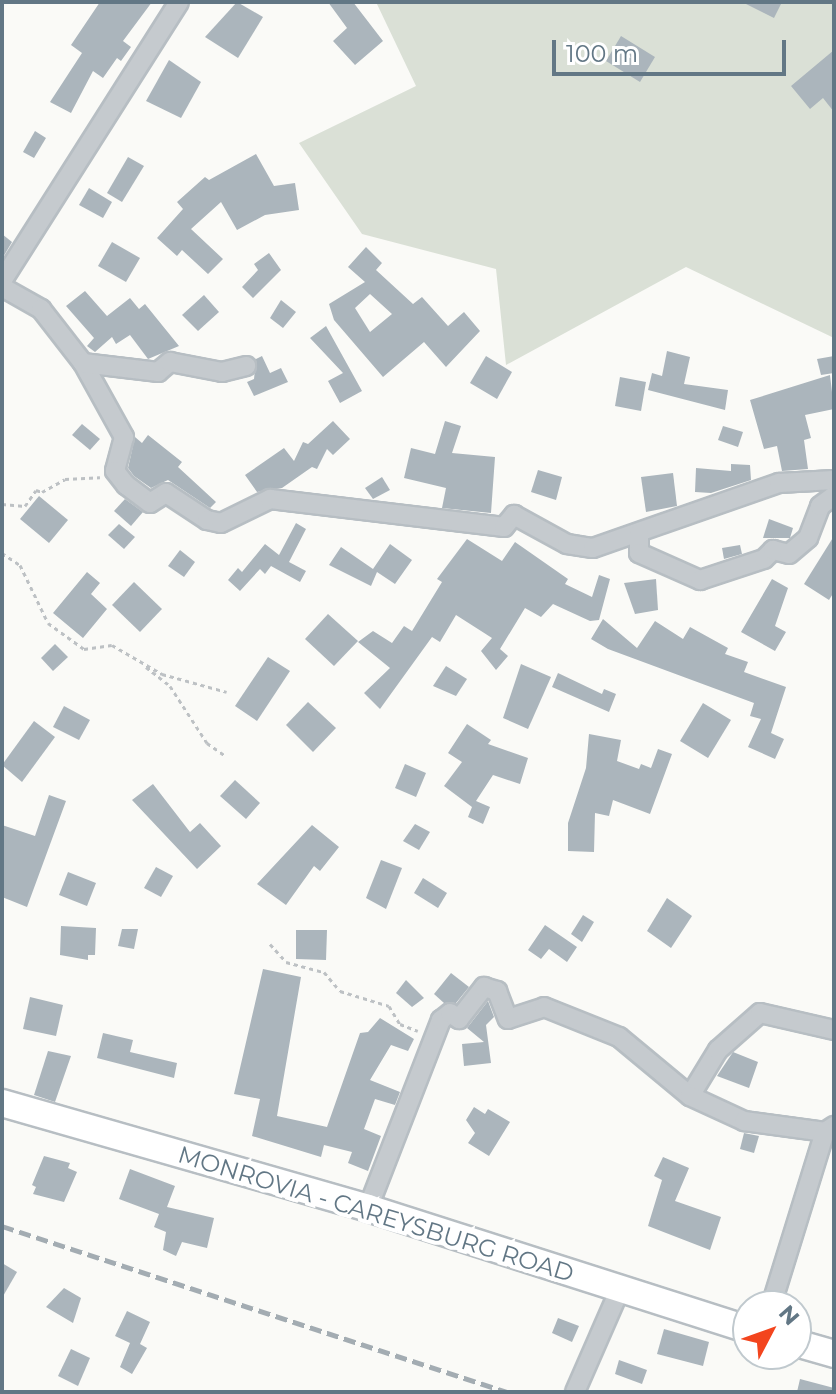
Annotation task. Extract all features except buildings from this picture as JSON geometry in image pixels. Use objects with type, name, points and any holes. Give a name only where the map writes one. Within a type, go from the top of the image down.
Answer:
[{"type":"main road","name":"MONROVIA - CAREYSBURG ROAD","points":[[2,1103],[368,1208],[732,1324]]},
{"type":"main road","points":[[812,1348],[834,1354]]},
{"type":"street","points":[[175,4],[2,284],[41,309],[83,363],[124,437],[115,471],[150,503],[166,493],[207,520],[221,523],[270,499],[504,527],[514,515],[579,548],[639,534],[779,483],[834,480]]},
{"type":"street","points":[[83,363],[158,372],[170,362],[222,372],[246,366]]},
{"type":"street","points":[[639,534],[639,553],[700,580],[764,559],[773,550],[789,554],[808,538],[820,506],[834,496]]},
{"type":"street","points":[[368,1208],[441,1020],[450,1013],[459,1019],[484,987],[497,991],[508,1019],[544,1007],[619,1037],[690,1096],[744,1121],[829,1129],[776,1290]]},
{"type":"street","points":[[690,1096],[718,1050],[760,1013],[834,1030]]},
{"type":"street","points":[[575,1392],[620,1289]]},
{"type":"path","points":[[2,504],[25,506],[36,490],[42,492],[65,479],[107,478]]},
{"type":"path","points":[[2,553],[20,565],[48,623],[84,649],[112,645],[162,674],[227,692]]},
{"type":"path","points":[[137,660],[170,686],[207,743],[224,755]]},
{"type":"path","points":[[270,944],[286,962],[324,972],[340,991],[389,1006],[400,1024],[418,1030],[418,1043]]},
{"type":"shaded area","points":[[376,2],[834,2],[834,338],[686,267],[506,365],[496,269],[362,234],[299,143],[416,86]]},
{"type":"railway","points":[[2,1226],[507,1392]]}]
